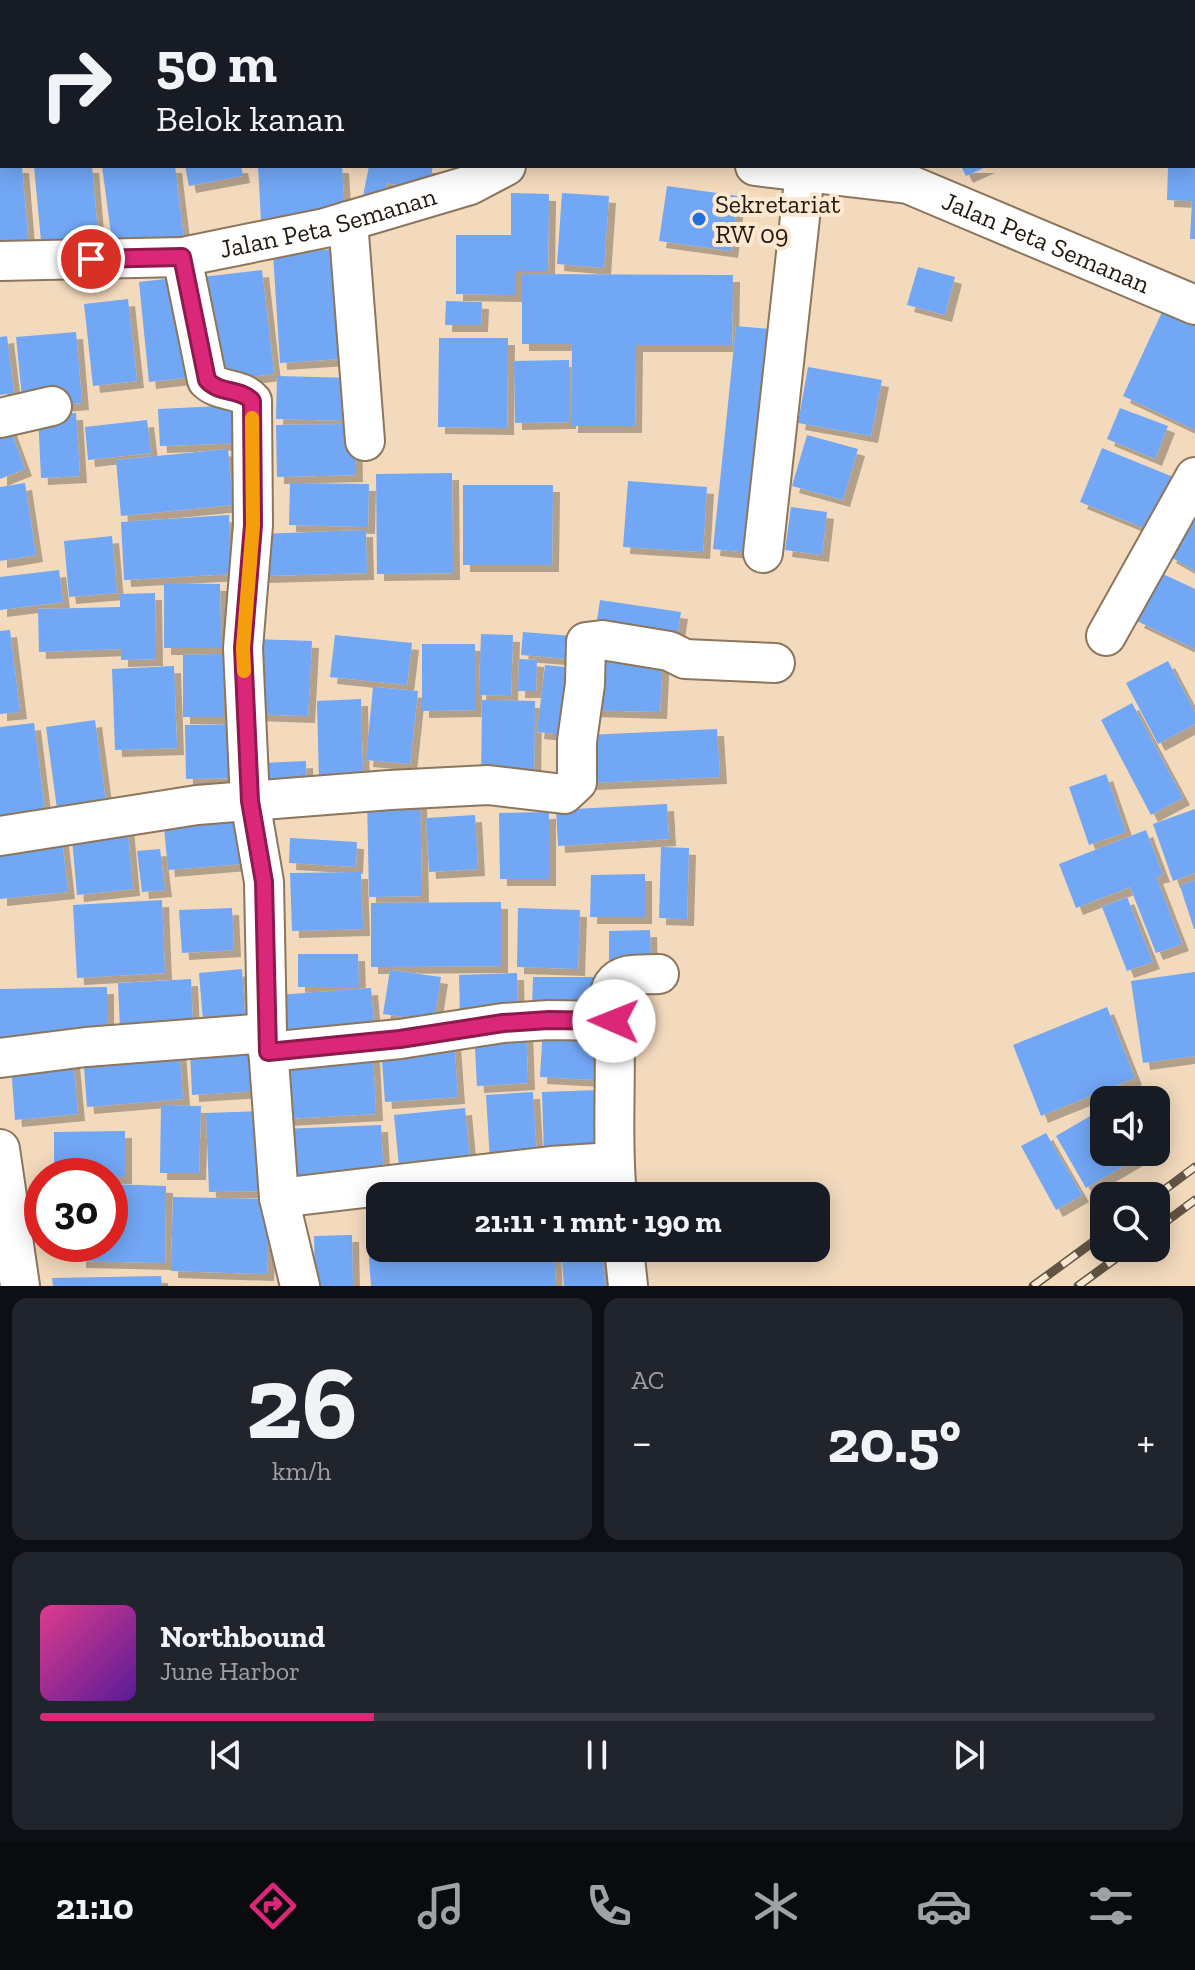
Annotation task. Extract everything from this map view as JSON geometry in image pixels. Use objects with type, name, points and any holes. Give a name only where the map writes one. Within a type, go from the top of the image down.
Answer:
[{"type":"street","name":"Jalan Peta Semanan","points":[[0,261],[182,257],[325,228],[470,185],[502,168]]},
{"type":"street","name":"Jalan Peta Semanan","points":[[772,168],[908,175],[1195,305]]},
{"type":"street","points":[[763,553],[805,172]]},
{"type":"street","points":[[348,221],[365,441]]},
{"type":"street","points":[[182,257],[207,380],[216,388],[243,393],[252,401],[253,525],[243,648],[250,801],[264,882],[268,1042],[279,1198],[300,1286]]},
{"type":"street","points":[[0,418],[52,406]]},
{"type":"street","points":[[1106,636],[1195,477]]},
{"type":"street","points":[[0,836],[197,805],[390,790],[488,785],[564,794],[577,782],[577,741],[585,684],[586,642],[602,640],[669,651],[685,659],[775,663]]},
{"type":"street","points":[[279,1198],[551,1166],[615,1179],[614,1021],[610,993],[614,983],[626,975],[659,974]]},
{"type":"street","points":[[0,1058],[86,1047],[400,1039],[503,1023],[614,1021]]},
{"type":"street","points":[[0,1149],[6,1238],[20,1286]]},
{"type":"street","points":[[625,1262],[628,1286]]},
{"type":"building","points":[[0,168],[22,168],[29,249],[0,252]]},
{"type":"building","points":[[34,168],[92,168],[99,247],[42,252]]},
{"type":"building","points":[[102,168],[175,168],[184,240],[113,249]]},
{"type":"building","points":[[185,168],[241,168],[243,176],[189,186]]},
{"type":"building","points":[[258,168],[342,168],[345,216],[261,221]]},
{"type":"building","points":[[369,168],[433,168],[428,191],[387,183],[382,206],[362,201]]},
{"type":"building","points":[[962,168],[984,168],[966,176]]},
{"type":"building","points":[[1168,168],[1195,168],[1195,239],[1190,239],[1192,201],[1167,200]]},
{"type":"building","name":"Sekretariat RW 09","points":[[667,186],[738,196],[731,251],[659,241]]},
{"type":"building","points":[[511,193],[549,194],[548,271],[516,271],[516,295],[456,294],[456,235],[511,235]]},
{"type":"building","points":[[562,193],[609,196],[604,268],[557,264]]},
{"type":"building","points":[[347,248],[355,358],[280,363],[273,254]]},
{"type":"building","points":[[918,267],[955,277],[945,315],[907,305]]},
{"type":"building","points":[[262,270],[274,374],[214,381],[202,277]]},
{"type":"building","points":[[522,274],[733,275],[732,345],[636,345],[635,426],[571,426],[572,344],[522,344]]},
{"type":"building","points":[[183,277],[193,377],[149,382],[139,282]]},
{"type":"building","points":[[128,299],[137,381],[93,386],[84,304]]},
{"type":"building","points":[[446,301],[482,302],[481,325],[445,325]]},
{"type":"building","points":[[1163,310],[1195,325],[1195,430],[1123,396]]},
{"type":"building","points":[[736,326],[782,330],[760,554],[713,549]]},
{"type":"building","points":[[76,332],[82,403],[23,408],[16,337]]},
{"type":"building","points":[[7,336],[14,393],[0,395],[0,337]]},
{"type":"building","points":[[439,338],[508,338],[507,428],[438,427]]},
{"type":"building","points":[[569,360],[569,422],[515,423],[514,361]]},
{"type":"building","points":[[808,367],[882,380],[871,436],[798,423]]},
{"type":"building","points":[[277,376],[354,378],[353,421],[276,419]]},
{"type":"building","points":[[242,405],[244,443],[160,446],[158,409]]},
{"type":"building","points":[[1120,408],[1168,426],[1155,459],[1107,439]]},
{"type":"building","points":[[76,413],[80,476],[41,478],[38,415]]},
{"type":"building","points":[[6,418],[25,469],[0,479],[0,420]]},
{"type":"building","points":[[147,420],[151,453],[88,460],[85,427]]},
{"type":"building","points":[[355,424],[356,475],[277,477],[276,425]]},
{"type":"building","points":[[807,435],[858,449],[843,500],[792,486]]},
{"type":"building","points":[[1102,448],[1178,479],[1156,533],[1080,502]]},
{"type":"building","points":[[228,449],[233,505],[121,516],[116,460]]},
{"type":"building","points":[[452,473],[453,573],[377,574],[376,474]]},
{"type":"building","points":[[628,481],[707,487],[703,552],[623,547]]},
{"type":"building","points":[[25,483],[36,555],[0,561],[0,487]]},
{"type":"building","points":[[290,483],[369,484],[368,527],[289,525]]},
{"type":"building","points":[[463,485],[553,485],[552,565],[463,565]]},
{"type":"building","points":[[791,507],[827,512],[822,555],[785,550]]},
{"type":"building","points":[[229,515],[231,574],[124,580],[121,522]]},
{"type":"building","points":[[1190,518],[1195,521],[1195,571],[1169,556]]},
{"type":"building","points":[[366,530],[367,573],[261,576],[260,534]]},
{"type":"building","points":[[112,536],[117,593],[69,597],[64,541]]},
{"type":"building","points":[[59,570],[63,602],[0,610],[0,577]]},
{"type":"building","points":[[1161,573],[1195,589],[1195,649],[1137,621]]},
{"type":"building","points":[[164,583],[220,584],[221,648],[164,648]]},
{"type":"building","points":[[155,593],[156,659],[121,660],[121,649],[39,652],[38,609],[120,607],[120,594]]},
{"type":"building","points":[[600,600],[681,612],[676,644],[595,633]]},
{"type":"building","points":[[10,630],[20,712],[0,714],[0,631]]},
{"type":"building","points":[[523,632],[573,636],[571,659],[521,655]]},
{"type":"building","points":[[481,634],[513,635],[511,696],[479,695]]},
{"type":"building","points":[[335,635],[412,643],[407,685],[330,677]]},
{"type":"building","points":[[253,639],[312,641],[308,716],[249,714]]},
{"type":"building","points":[[422,644],[475,644],[475,710],[422,711]]},
{"type":"building","points":[[590,647],[663,650],[660,712],[586,710]]},
{"type":"building","points":[[224,654],[224,717],[183,717],[183,655]]},
{"type":"building","points":[[519,659],[537,660],[536,691],[518,691]]},
{"type":"building","points":[[1168,661],[1195,712],[1195,724],[1158,744],[1126,683]]},
{"type":"building","points":[[545,665],[585,669],[577,736],[537,732]]},
{"type":"building","points":[[174,666],[177,748],[115,750],[112,669]]},
{"type":"building","points":[[373,687],[418,691],[410,764],[366,760]]},
{"type":"building","points":[[361,699],[363,781],[319,782],[317,701]]},
{"type":"building","points":[[482,700],[535,701],[534,781],[481,781]]},
{"type":"building","points":[[1132,703],[1183,798],[1151,815],[1101,720]]},
{"type":"building","points":[[95,720],[106,803],[57,809],[46,727]]},
{"type":"building","points":[[34,723],[46,821],[0,827],[0,727]]},
{"type":"building","points":[[238,724],[239,778],[186,779],[185,725]]},
{"type":"building","points":[[717,729],[720,777],[589,783],[587,735]]},
{"type":"building","points":[[306,761],[307,794],[263,795],[262,763]]},
{"type":"building","points":[[1106,774],[1126,832],[1089,845],[1069,787]]},
{"type":"building","points":[[420,795],[422,896],[369,897],[367,797]]},
{"type":"building","points":[[667,804],[669,839],[558,846],[556,810]]},
{"type":"building","points":[[1195,809],[1195,873],[1173,881],[1153,824]]},
{"type":"building","points":[[250,810],[253,863],[168,870],[163,817]]},
{"type":"building","points":[[549,812],[549,879],[500,879],[499,813]]},
{"type":"building","points":[[475,815],[478,869],[429,872],[426,818]]},
{"type":"building","points":[[127,823],[133,889],[77,895],[71,828]]},
{"type":"building","points":[[1146,830],[1163,875],[1156,877],[1182,944],[1156,953],[1130,887],[1076,908],[1059,864]]},
{"type":"building","points":[[290,838],[357,842],[356,867],[289,863]]},
{"type":"building","points":[[62,839],[68,892],[0,899],[0,846]]},
{"type":"building","points":[[661,847],[689,848],[687,919],[659,918]]},
{"type":"building","points":[[160,849],[165,890],[142,892],[137,851]]},
{"type":"building","points":[[361,872],[363,929],[292,931],[290,873]]},
{"type":"building","points":[[645,874],[645,917],[590,917],[591,875]]},
{"type":"building","points":[[1195,880],[1195,929],[1194,929],[1180,886]]},
{"type":"building","points":[[1127,897],[1153,962],[1127,971],[1102,907]]},
{"type":"building","points":[[162,900],[165,973],[77,978],[73,905]]},
{"type":"building","points":[[501,902],[501,966],[371,967],[371,903]]},
{"type":"building","points":[[232,908],[234,950],[182,953],[179,910]]},
{"type":"building","points":[[518,908],[580,910],[578,969],[517,967]]},
{"type":"building","points":[[650,930],[651,965],[609,965],[609,931]]},
{"type":"building","points":[[298,954],[358,954],[359,987],[298,987]]},
{"type":"building","points":[[242,969],[245,1017],[203,1020],[199,973]]},
{"type":"building","points":[[390,970],[441,977],[434,1021],[383,1014]]},
{"type":"building","points":[[1195,972],[1195,1056],[1143,1063],[1131,981]]},
{"type":"building","points":[[517,973],[518,1015],[460,1016],[459,975]]},
{"type":"building","points":[[533,977],[594,977],[594,1008],[532,1008]]},
{"type":"building","points":[[191,979],[193,1025],[120,1029],[118,983]]},
{"type":"building","points":[[107,987],[107,1040],[0,1042],[0,989]]},
{"type":"building","points":[[371,988],[375,1036],[282,1042],[278,995]]},
{"type":"building","points":[[1107,1007],[1135,1078],[1115,1086],[1090,1086],[1090,1096],[1041,1116],[1013,1045]]},
{"type":"building","points":[[543,1026],[598,1028],[595,1080],[540,1077]]},
{"type":"building","points":[[526,1027],[528,1083],[477,1086],[474,1030]]},
{"type":"building","points":[[454,1041],[458,1097],[385,1102],[381,1047]]},
{"type":"building","points":[[254,1046],[256,1091],[192,1095],[190,1049]]},
{"type":"building","points":[[179,1048],[183,1099],[87,1107],[83,1055]]},
{"type":"building","points":[[373,1054],[376,1114],[283,1119],[280,1059]]},
{"type":"building","points":[[73,1060],[78,1114],[15,1120],[11,1065]]},
{"type":"building","points":[[598,1090],[601,1154],[544,1156],[542,1092]]},
{"type":"building","points":[[533,1092],[537,1159],[490,1162],[486,1095]]},
{"type":"building","points":[[161,1105],[201,1106],[199,1173],[160,1173]]},
{"type":"building","points":[[465,1108],[471,1171],[400,1177],[394,1115]]},
{"type":"building","points":[[265,1111],[267,1191],[209,1192],[206,1113]]},
{"type":"building","points":[[1090,1116],[1090,1166],[1124,1166],[1096,1182],[1090,1182],[1086,1188],[1056,1136]]},
{"type":"building","points":[[381,1125],[384,1180],[284,1184],[282,1129]]},
{"type":"building","points":[[125,1131],[125,1158],[54,1158],[54,1132]]},
{"type":"building","points":[[1046,1133],[1082,1195],[1056,1210],[1021,1146]]},
{"type":"building","points":[[599,1174],[600,1182],[543,1182]]},
{"type":"building","points":[[128,1185],[166,1186],[165,1263],[122,1262],[128,1262]]},
{"type":"building","points":[[173,1197],[270,1199],[267,1274],[171,1271]]},
{"type":"building","points":[[352,1235],[353,1286],[315,1286],[314,1236]]},
{"type":"building","points":[[369,1262],[555,1262],[556,1286],[371,1286]]},
{"type":"building","points":[[562,1262],[604,1262],[605,1286],[564,1286]]},
{"type":"building","points":[[161,1276],[162,1286],[53,1286],[52,1278]]},
{"type":"railway","points":[[1170,1186],[1195,1167]]},
{"type":"railway","points":[[1170,1219],[1195,1200]]},
{"type":"railway","points":[[1033,1286],[1090,1244]]},
{"type":"railway","points":[[1078,1286],[1111,1262]]},
{"type":"slow traffic","points":[[244,671],[243,648],[253,525],[252,418]]},
{"type":"place","name":"Sekretariat RW 09","points":[[699,219]]},
{"type":"route","points":[[91,259],[182,257],[207,380],[216,388],[243,393],[252,401],[253,525],[243,648],[250,801],[264,882],[268,1052],[400,1039],[503,1023],[614,1021]]}]
